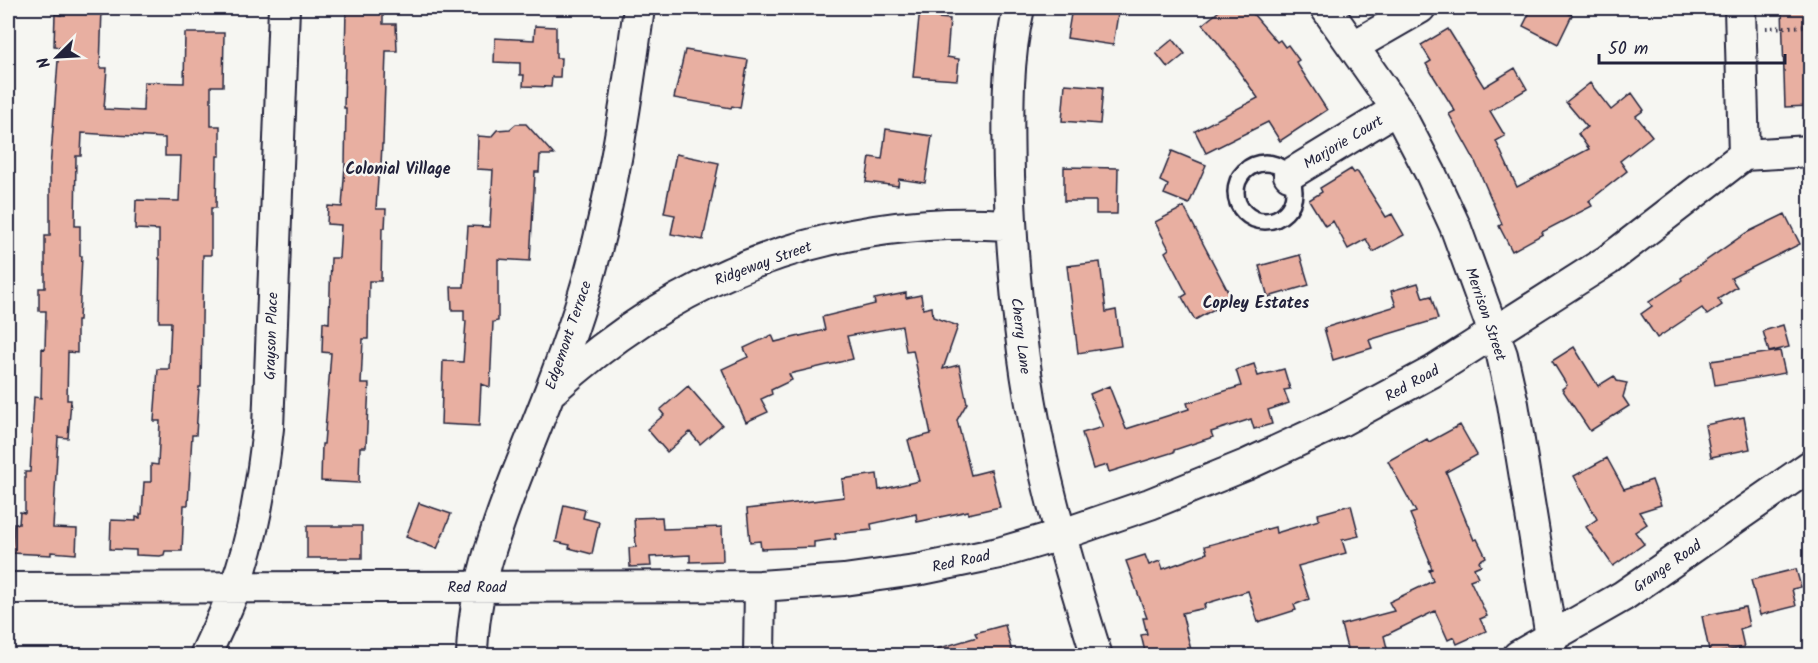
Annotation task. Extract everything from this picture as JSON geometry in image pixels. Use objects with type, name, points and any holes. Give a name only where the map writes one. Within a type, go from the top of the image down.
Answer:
[{"type":"street","name":"Grayson Place","points":[[205,656],[235,587],[251,535],[262,482],[268,428],[284,8]]},
{"type":"street","name":"Edgemont Terrace","points":[[472,656],[480,587],[494,535],[583,298],[602,229],[626,103],[639,8]]},
{"type":"street","name":"Cherry Lane","points":[[1019,8],[1012,36],[1008,130],[1015,288],[1025,367],[1039,445],[1060,536],[1097,656]]},
{"type":"street","name":"Merrison Street","points":[[1326,8],[1397,110],[1431,174],[1455,226],[1502,355],[1513,404],[1551,646]]},
{"type":"street","points":[[1354,46],[1420,8]]},
{"type":"street","points":[[1740,19],[1744,155],[1810,151]]},
{"type":"street","name":"Marjorie Court","points":[[1289,175],[1397,110]]},
{"type":"street","name":"Red Road","points":[[8,588],[760,586],[844,580],[922,569],[999,553],[1060,536],[1150,504],[1267,456],[1341,421],[1422,378],[1608,260],[1744,155]]},
{"type":"street","name":"Ridgeway Street","points":[[548,393],[583,362],[660,308],[725,274],[783,252],[834,238],[885,229],[948,224],[1011,225]]},
{"type":"street","name":"Grange Road","points":[[1518,656],[1551,646],[1810,466]]},
{"type":"street","points":[[759,656],[760,586]]},
{"type":"path","points":[[1740,19],[1810,26]]},
{"type":"building","points":[[61,8],[102,8],[100,68],[107,68],[104,109],[143,111],[144,82],[184,83],[185,33],[224,33],[223,86],[211,86],[211,126],[220,126],[220,156],[217,156],[216,208],[211,208],[211,255],[203,255],[201,387],[199,387],[196,435],[192,435],[188,505],[184,505],[182,551],[165,551],[164,555],[160,556],[136,555],[136,550],[110,549],[111,520],[136,521],[136,517],[140,518],[142,514],[144,482],[151,482],[151,464],[158,465],[160,421],[154,421],[158,369],[169,369],[171,322],[159,322],[159,230],[135,229],[136,200],[179,201],[181,156],[165,156],[165,138],[82,133],[81,156],[76,156],[75,226],[80,226],[80,256],[82,256],[77,353],[68,352],[67,400],[71,400],[68,438],[58,437],[53,528],[77,529],[76,554],[12,553],[14,523],[19,524],[20,512],[25,513],[25,472],[30,472],[34,397],[41,398],[42,348],[45,349],[46,311],[39,311],[39,288],[45,288],[45,236],[50,236],[50,169],[59,47],[54,46],[55,14],[61,15]]},
{"type":"building","points":[[920,8],[939,8],[938,18],[950,19],[947,57],[959,59],[957,80],[913,77]]},
{"type":"building","points":[[1072,8],[1119,8],[1113,45],[1067,38]]},
{"type":"building","points":[[1223,8],[1248,8],[1277,42],[1280,40],[1285,47],[1288,45],[1299,60],[1296,62],[1327,110],[1280,141],[1268,122],[1206,153],[1195,131],[1258,98],[1239,69],[1203,24]]},
{"type":"building","points":[[1532,8],[1558,8],[1572,15],[1558,44],[1523,26]]},
{"type":"building","points":[[1782,8],[1810,8],[1810,106],[1785,107]]},
{"type":"building","points":[[346,9],[383,9],[383,24],[396,24],[397,51],[386,51],[383,144],[381,164],[379,164],[376,209],[386,209],[385,228],[382,228],[381,281],[369,281],[368,339],[363,339],[361,384],[369,384],[366,447],[360,447],[359,483],[321,481],[322,444],[324,444],[331,353],[322,352],[323,322],[329,323],[331,258],[339,258],[341,225],[327,224],[328,206],[342,207],[345,165]]},
{"type":"building","points":[[535,26],[556,27],[556,58],[561,58],[560,77],[552,77],[551,87],[523,86],[524,75],[520,75],[520,63],[494,62],[495,38],[534,40]]},
{"type":"building","points":[[1448,29],[1484,87],[1515,68],[1527,89],[1490,111],[1505,136],[1496,141],[1517,187],[1589,149],[1578,134],[1587,127],[1566,102],[1590,83],[1611,110],[1632,93],[1644,110],[1636,116],[1652,136],[1620,161],[1627,171],[1589,201],[1592,206],[1542,232],[1543,234],[1512,251],[1499,226],[1502,224],[1474,159],[1449,114],[1455,111],[1426,64],[1431,61],[1421,45]]},
{"type":"building","points":[[1173,39],[1185,54],[1168,68],[1156,53]]},
{"type":"building","points":[[685,50],[748,60],[740,108],[674,98]]},
{"type":"building","points":[[1065,84],[1103,87],[1100,124],[1062,121]]},
{"type":"building","points":[[516,124],[526,124],[554,155],[540,155],[539,172],[535,172],[530,261],[498,259],[498,321],[493,322],[490,387],[481,384],[479,426],[441,424],[443,361],[463,362],[466,321],[464,321],[464,310],[452,310],[451,287],[464,287],[468,226],[490,227],[493,170],[477,169],[478,136],[491,137],[497,130],[510,129]]},
{"type":"building","points":[[886,129],[932,136],[925,183],[899,179],[898,186],[866,182],[870,157],[882,159]]},
{"type":"building","points":[[1172,151],[1206,165],[1189,204],[1164,194],[1168,185],[1160,181]]},
{"type":"building","points":[[676,154],[719,163],[703,240],[671,234],[675,215],[664,213]]},
{"type":"building","points":[[1064,167],[1118,168],[1117,214],[1096,214],[1096,201],[1064,201]]},
{"type":"building","points":[[1351,169],[1354,173],[1357,171],[1386,217],[1392,214],[1404,235],[1373,252],[1366,239],[1348,249],[1333,221],[1325,226],[1309,200],[1322,192],[1320,188]]},
{"type":"building","points":[[1184,207],[1232,299],[1195,320],[1182,297],[1187,294],[1165,252],[1169,249],[1155,222]]},
{"type":"building","points":[[1785,214],[1800,244],[1731,278],[1737,287],[1718,299],[1722,305],[1707,315],[1702,308],[1657,338],[1641,314],[1652,306],[1649,302],[1746,233]]},
{"type":"building","points":[[1300,255],[1309,285],[1268,297],[1259,266]]},
{"type":"building","points":[[1100,262],[1106,312],[1116,310],[1121,346],[1078,353],[1067,266]]},
{"type":"building","points":[[1418,283],[1423,298],[1431,296],[1438,319],[1369,340],[1372,348],[1333,360],[1324,328],[1396,306],[1391,291]]},
{"type":"building","points":[[906,293],[906,298],[921,295],[923,309],[932,307],[933,317],[958,326],[943,369],[959,365],[967,403],[957,420],[971,475],[991,470],[1000,507],[917,522],[916,514],[871,524],[872,530],[835,534],[836,539],[814,542],[814,547],[761,549],[760,541],[750,542],[747,509],[844,497],[842,479],[877,474],[879,490],[919,481],[908,440],[931,434],[913,350],[906,351],[902,326],[847,336],[853,359],[789,374],[792,380],[771,390],[772,394],[761,399],[768,412],[746,422],[722,369],[748,357],[744,348],[772,335],[775,342],[825,330],[822,317],[875,304],[874,299]]},
{"type":"building","points":[[1783,325],[1789,347],[1769,352],[1763,331]]},
{"type":"building","points":[[1574,347],[1598,386],[1614,376],[1617,381],[1627,383],[1623,397],[1629,406],[1590,431],[1562,389],[1567,385],[1552,361]]},
{"type":"building","points":[[1780,351],[1785,373],[1715,385],[1711,361]]},
{"type":"building","points":[[1254,364],[1258,376],[1284,369],[1290,389],[1284,390],[1289,403],[1268,410],[1272,424],[1254,429],[1251,419],[1211,432],[1213,437],[1174,450],[1174,452],[1109,472],[1107,465],[1093,469],[1082,433],[1103,427],[1090,394],[1109,386],[1126,429],[1189,409],[1187,403],[1241,386],[1236,370]]},
{"type":"building","points":[[688,386],[722,425],[700,444],[690,432],[667,452],[647,429],[664,415],[660,410]]},
{"type":"building","points":[[1744,417],[1750,449],[1711,457],[1705,425]]},
{"type":"building","points":[[1460,425],[1477,455],[1446,472],[1474,540],[1477,539],[1486,557],[1479,561],[1481,565],[1474,568],[1478,577],[1470,580],[1487,616],[1480,619],[1486,631],[1457,644],[1454,637],[1448,640],[1435,611],[1384,636],[1389,656],[1349,656],[1341,625],[1394,611],[1389,602],[1433,581],[1429,570],[1432,569],[1430,561],[1410,514],[1416,512],[1388,461],[1427,439],[1429,442]]},
{"type":"building","points":[[1607,458],[1624,489],[1652,480],[1661,505],[1639,512],[1647,524],[1635,532],[1644,544],[1613,566],[1586,527],[1597,519],[1574,476]]},
{"type":"building","points":[[419,503],[451,514],[437,549],[406,537]]},
{"type":"building","points":[[564,505],[585,510],[583,518],[599,522],[592,554],[556,542]]},
{"type":"building","points":[[1351,505],[1359,536],[1342,540],[1346,553],[1298,566],[1309,599],[1294,605],[1296,610],[1258,622],[1248,591],[1204,604],[1205,608],[1182,613],[1191,650],[1168,656],[1146,656],[1141,635],[1147,634],[1143,618],[1147,618],[1126,561],[1145,555],[1149,565],[1160,561],[1163,569],[1207,553],[1205,546],[1275,527],[1276,533],[1319,520],[1318,514]]},
{"type":"building","points":[[662,517],[663,529],[722,527],[723,561],[690,562],[690,555],[650,557],[651,566],[630,567],[629,548],[636,547],[634,518]]},
{"type":"building","points":[[307,526],[362,526],[362,558],[307,558]]},
{"type":"building","points":[[1796,569],[1801,587],[1792,589],[1796,606],[1760,615],[1751,580]]},
{"type":"building","points":[[1745,607],[1749,626],[1740,629],[1744,647],[1710,655],[1702,616]]},
{"type":"building","points":[[1005,625],[1013,656],[934,656],[933,650],[977,637],[975,633]]},
{"type":"district","name":"Colonial Village","points":[[398,168]]},
{"type":"district","name":"Copley Estates","points":[[1256,302]]}]
